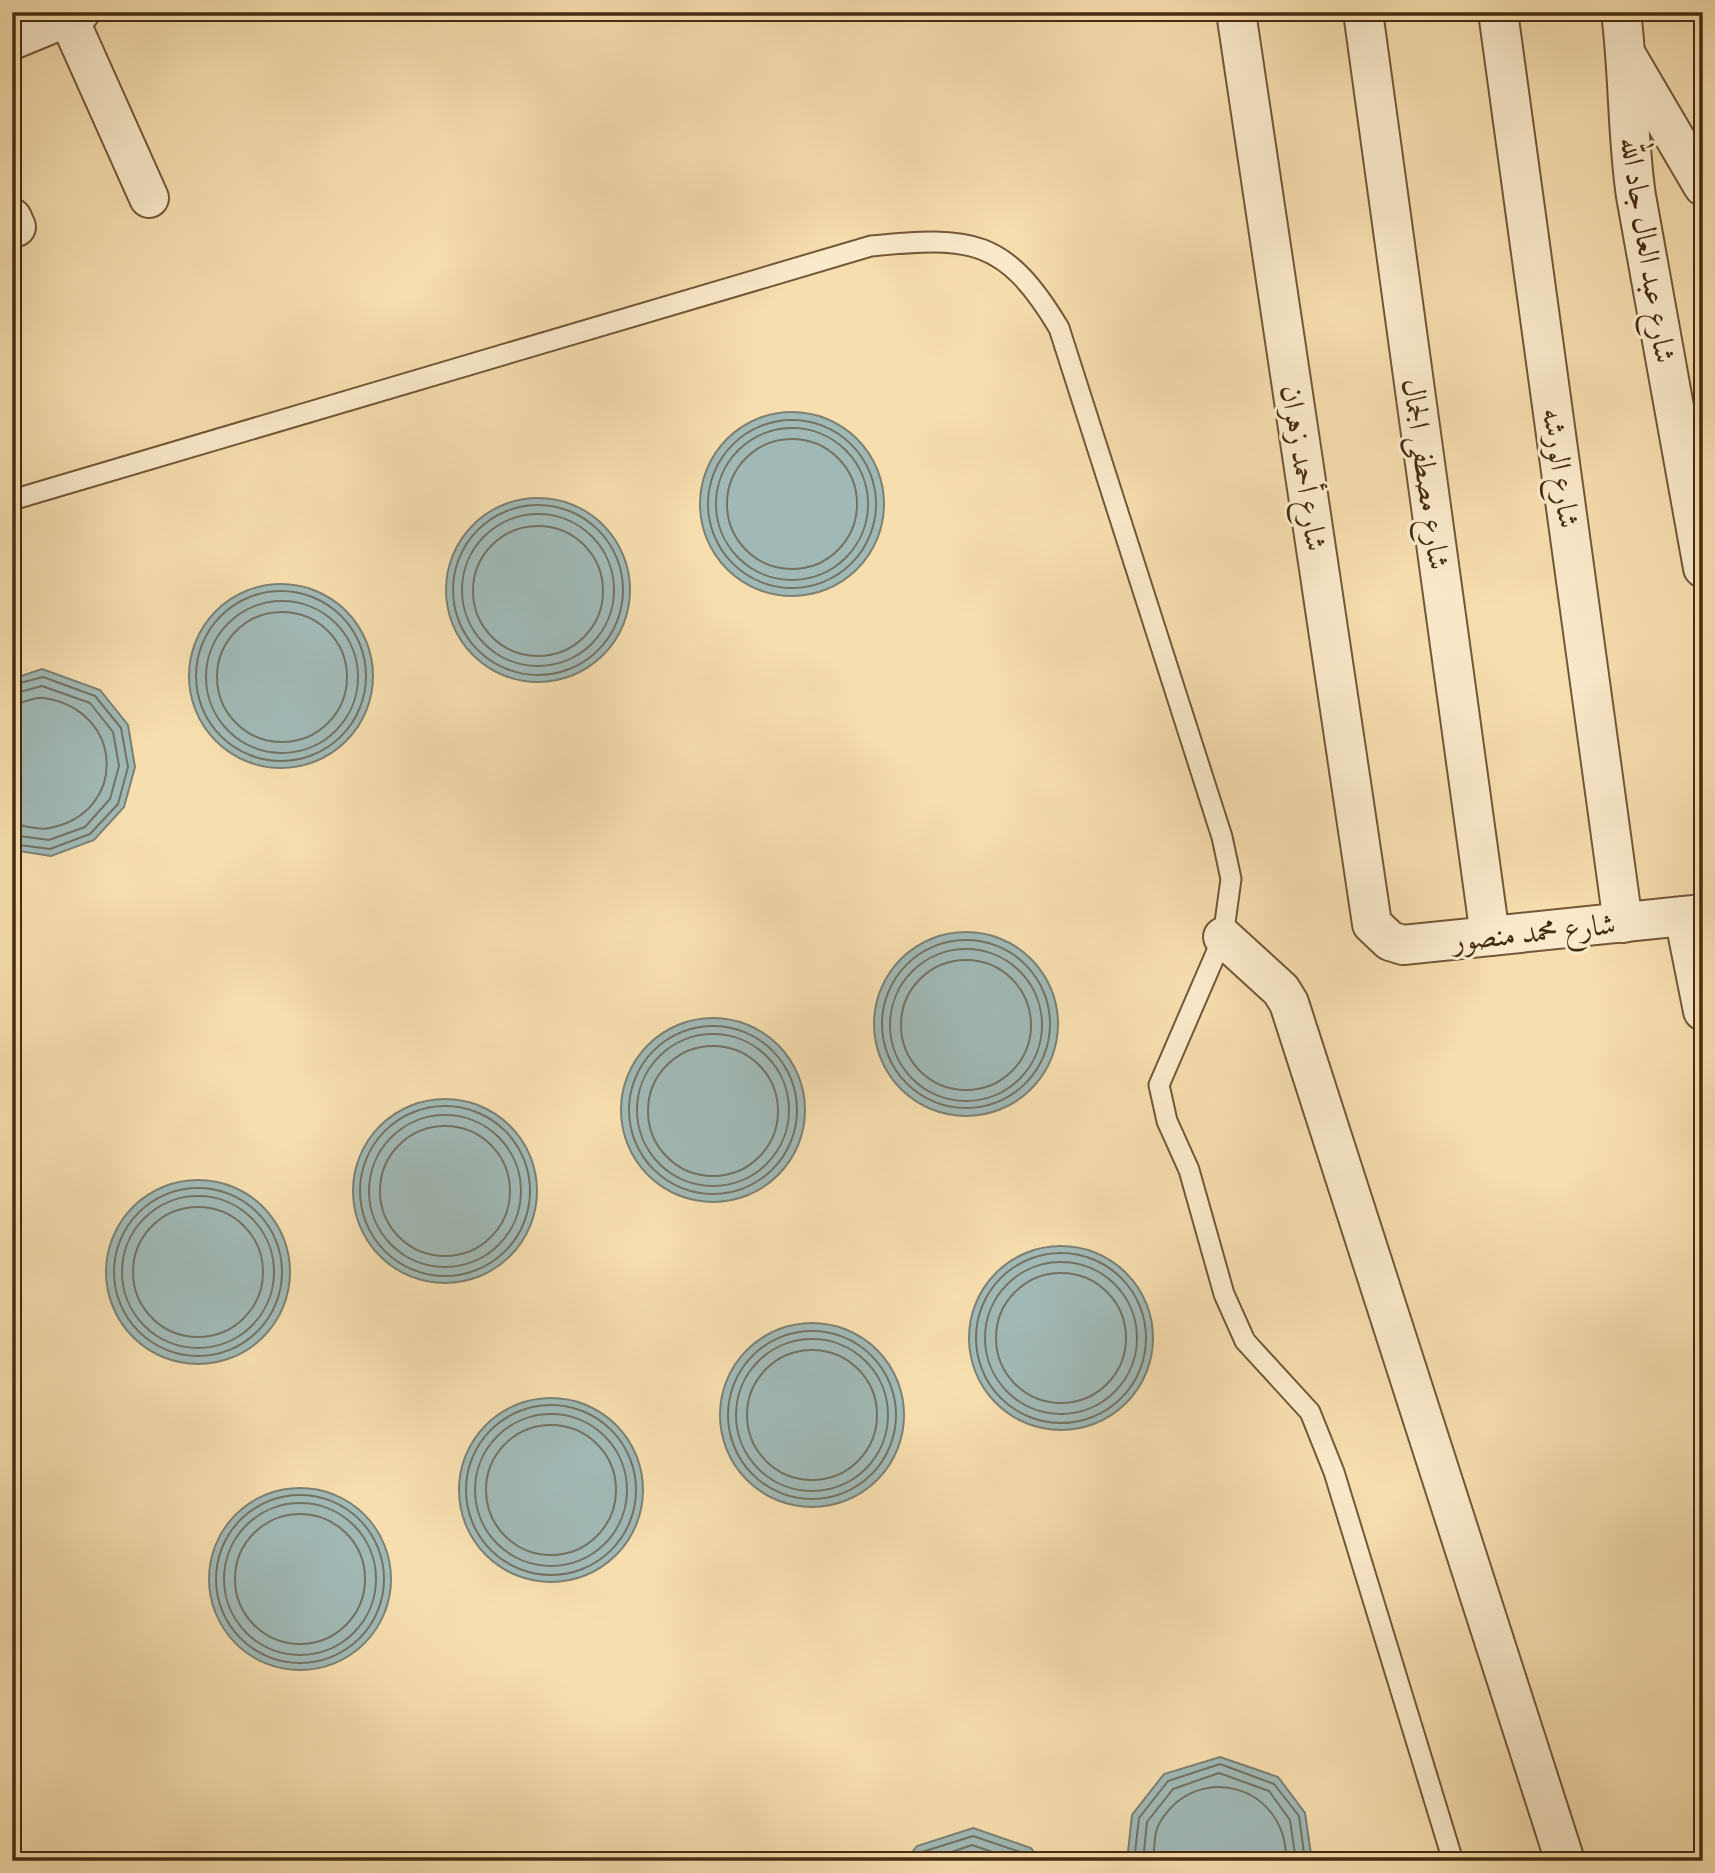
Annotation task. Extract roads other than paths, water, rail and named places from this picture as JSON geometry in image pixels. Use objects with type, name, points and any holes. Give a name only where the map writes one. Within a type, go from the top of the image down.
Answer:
[{"type":"street","name":"شارع أحمد زهران","points":[[1236,12],[1373,924]]},
{"type":"street","name":"شارع مصطفى الجمال","points":[[1363,12],[1490,936]]},
{"type":"street","name":"شارع الورشه","points":[[1498,12],[1623,923]]},
{"type":"street","name":"شارع عبد العال جاد الله","points":[[1621,12],[1633,173],[1703,568]]},
{"type":"street","points":[[50,21],[149,198]]},
{"type":"street","points":[[1626,56],[1703,186]]},
{"type":"street","name":"شارع محمد منصور","points":[[1373,924],[1390,942],[1403,945],[1694,915]]},
{"type":"street","points":[[1694,915],[1703,1011]]},
{"type":"street","points":[[1223,937],[1281,990],[1289,1003],[1565,1861]]},
{"type":"lane","points":[[12,499],[871,246],[929,240],[976,246],[1013,265],[1036,290],[1059,328],[1222,836],[1231,879],[1223,937],[1159,1084],[1167,1121],[1189,1170],[1224,1294],[1245,1341],[1310,1412],[1334,1472],[1453,1861]]},
{"type":"water","points":[[792,412],[827,419],[857,439],[877,469],[884,504],[877,539],[857,569],[827,589],[792,596],[757,589],[727,569],[707,539],[700,504],[707,469],[727,439],[757,419]]},
{"type":"water","points":[[538,498],[573,505],[603,525],[623,555],[630,590],[623,625],[603,655],[573,675],[538,682],[503,675],[473,655],[453,625],[446,590],[453,555],[473,525],[503,505]]},
{"type":"water","points":[[281,584],[316,591],[346,611],[366,641],[373,676],[366,711],[346,741],[316,761],[281,768],[246,761],[216,741],[196,711],[189,676],[196,641],[216,611],[246,591]]},
{"type":"water","points":[[42,669],[100,690],[128,725],[135,767],[124,807],[94,840],[51,856],[12,850],[12,679]]},
{"type":"water","points":[[966,932],[1001,939],[1031,959],[1051,989],[1058,1024],[1051,1059],[1031,1089],[1001,1109],[966,1116],[931,1109],[901,1089],[881,1059],[874,1024],[881,989],[901,959],[931,939]]},
{"type":"water","points":[[713,1018],[748,1025],[778,1045],[798,1075],[805,1110],[798,1145],[778,1175],[748,1195],[713,1202],[678,1195],[648,1175],[628,1145],[621,1110],[628,1075],[648,1045],[678,1025]]},
{"type":"water","points":[[445,1099],[480,1106],[510,1126],[530,1156],[537,1191],[530,1226],[510,1256],[480,1276],[445,1283],[410,1276],[380,1256],[360,1226],[353,1191],[360,1156],[380,1126],[410,1106]]},
{"type":"water","points":[[198,1180],[233,1187],[263,1207],[283,1237],[290,1272],[283,1307],[263,1337],[233,1357],[198,1364],[163,1357],[133,1337],[113,1307],[106,1272],[113,1237],[133,1207],[163,1187]]},
{"type":"water","points":[[1061,1246],[1096,1253],[1126,1273],[1146,1303],[1153,1338],[1146,1373],[1126,1403],[1096,1423],[1061,1430],[1026,1423],[996,1403],[976,1373],[969,1338],[976,1303],[996,1273],[1026,1253]]},
{"type":"water","points":[[812,1323],[847,1330],[877,1350],[897,1380],[904,1415],[897,1450],[877,1480],[847,1500],[812,1507],[777,1500],[747,1480],[727,1450],[720,1415],[727,1380],[747,1350],[777,1330]]},
{"type":"water","points":[[551,1398],[586,1405],[616,1425],[636,1455],[643,1490],[636,1525],[616,1555],[586,1575],[551,1582],[516,1575],[486,1555],[466,1525],[459,1490],[466,1455],[486,1425],[516,1405]]},
{"type":"water","points":[[300,1488],[335,1494],[365,1514],[385,1544],[391,1579],[385,1614],[365,1644],[335,1664],[300,1670],[265,1664],[235,1644],[215,1614],[209,1579],[215,1544],[235,1514],[265,1494]]},
{"type":"water","points":[[1220,1757],[1278,1777],[1305,1813],[1312,1861],[1127,1861],[1132,1815],[1164,1774]]},
{"type":"water","points":[[973,1828],[1031,1848],[1040,1861],[905,1861],[917,1846]]}]
